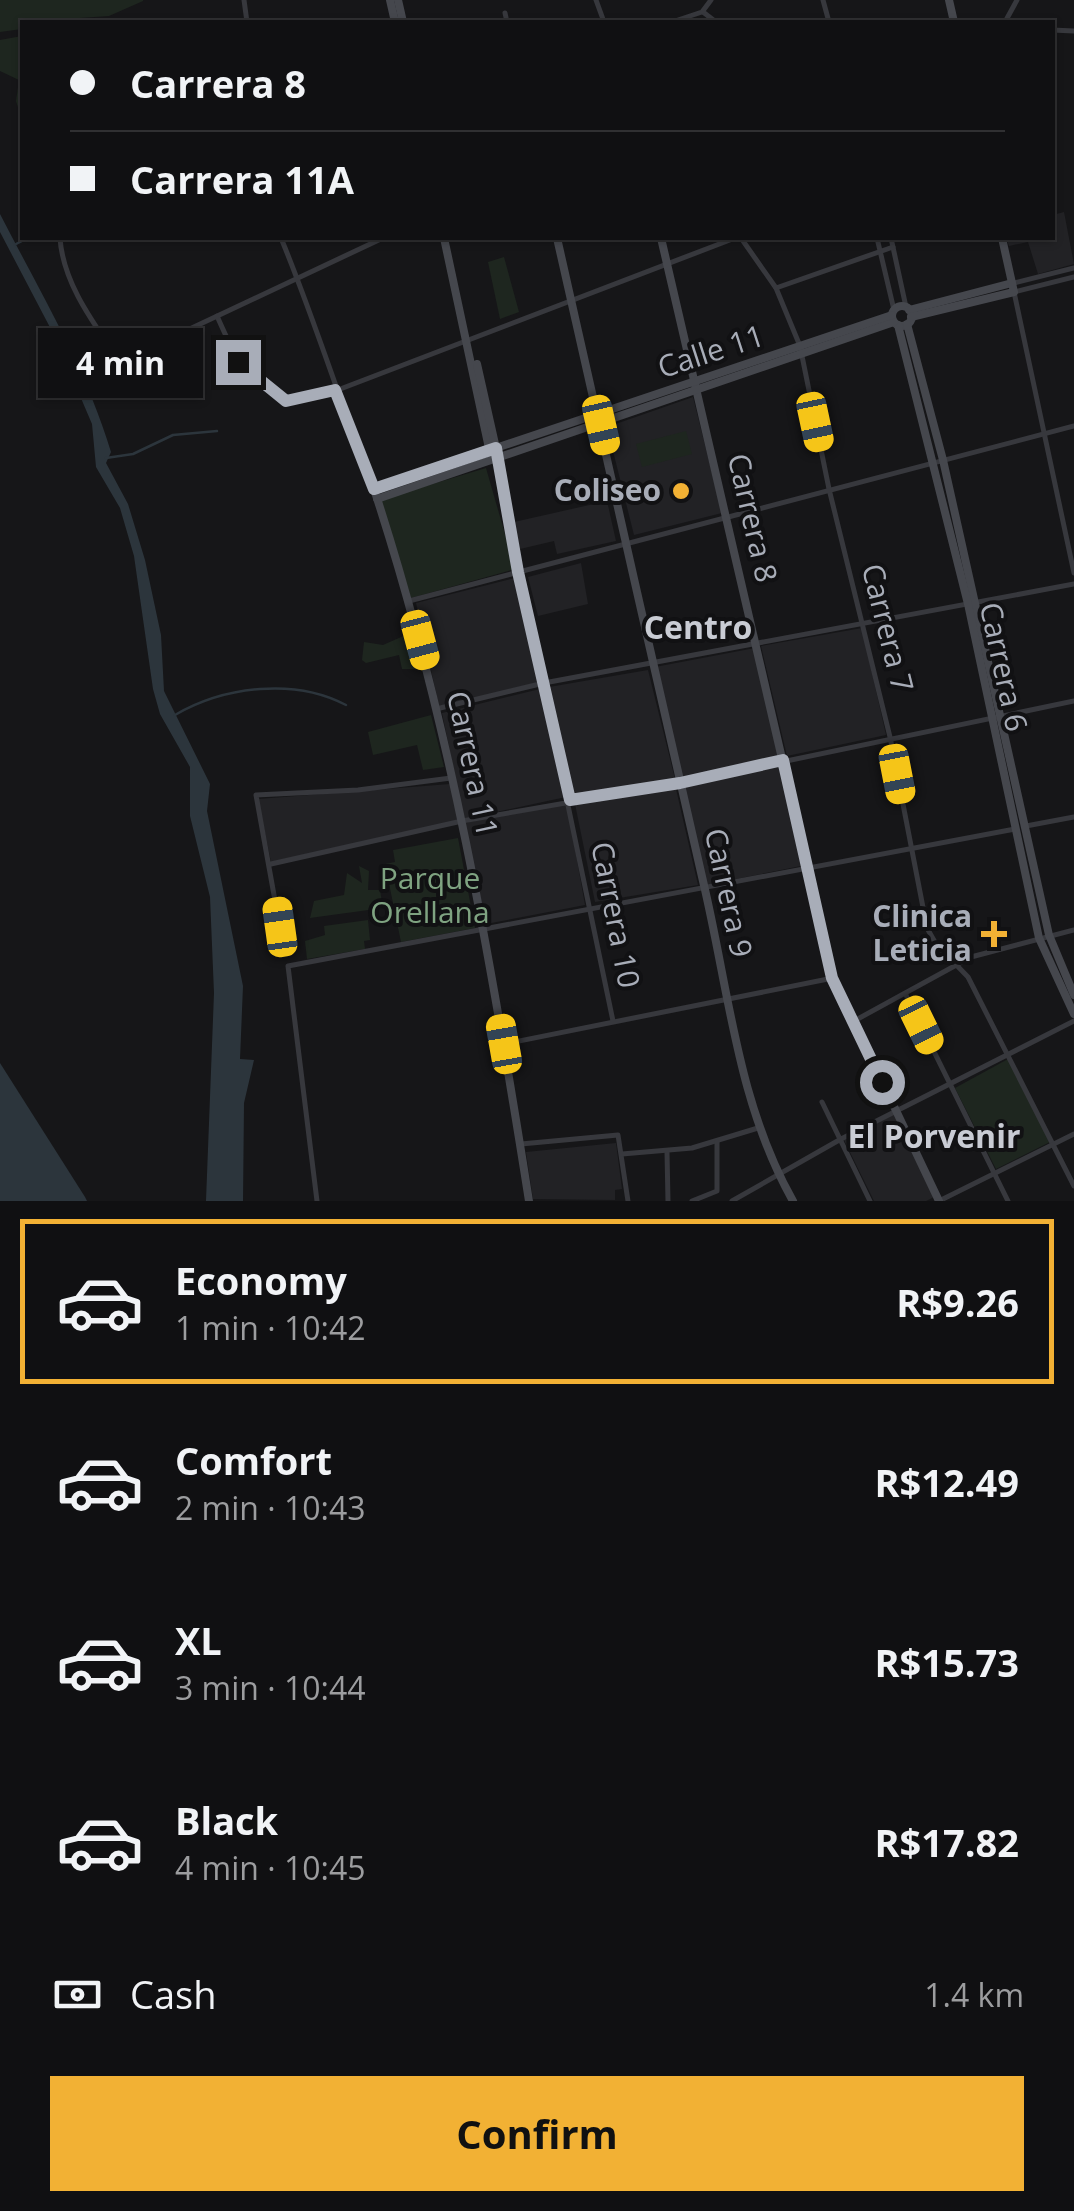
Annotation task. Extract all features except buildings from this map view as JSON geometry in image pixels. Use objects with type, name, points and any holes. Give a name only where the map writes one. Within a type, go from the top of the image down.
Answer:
[{"type":"street","points":[[678,20],[702,12],[711,0]]},
{"type":"street","points":[[702,12],[713,20]]},
{"type":"street","points":[[506,13],[508,20]]},
{"type":"street","points":[[60,240],[62,264],[95,331],[120,362]]},
{"type":"street","name":"Carrera 11","points":[[281,240],[300,278],[410,601],[485,932],[529,1201]]},
{"type":"street","points":[[111,366],[379,240]]},
{"type":"street","name":"Carrera 10","points":[[446,240],[570,801],[613,1021]]},
{"type":"street","name":"Carrera 9","points":[[556,240],[629,542],[651,665],[758,1128],[793,1201]]},
{"type":"street","name":"Carrera 8","points":[[662,240],[699,386],[832,978],[939,1201]]},
{"type":"street","points":[[217,316],[238,362],[277,397],[298,400],[335,390],[468,336],[732,240]]},
{"type":"street","name":"Carrera 7","points":[[740,240],[776,288],[800,350],[828,489],[890,737],[931,938],[968,977],[1074,1186]]},
{"type":"street","name":"Carrera 6","points":[[877,240],[942,460],[1019,828],[1049,935],[1074,995]]},
{"type":"street","name":"Carrera 6","points":[[891,240],[901,316],[932,462],[971,603]]},
{"type":"street","points":[[1002,240],[1074,573]]},
{"type":"street","points":[[776,288],[893,247]]},
{"type":"street","name":"Calle 11","points":[[1013,288],[1074,268]]},
{"type":"street","name":"Calle 11","points":[[375,494],[496,462],[901,316],[1074,277]]},
{"type":"street","name":"Calle 11","points":[[375,494],[598,412],[699,386]]},
{"type":"street","points":[[410,601],[1074,426]]},
{"type":"street","points":[[436,710],[544,683],[1074,584]]},
{"type":"street","points":[[271,864],[462,822],[681,784],[1074,700]]},
{"type":"street","points":[[283,945],[256,795],[358,790],[452,778]]},
{"type":"street","points":[[317,1201],[288,966],[485,932],[1074,817]]},
{"type":"street","name":"Carrera 6","points":[[1019,828],[1038,938],[1074,1018]]},
{"type":"street","points":[[854,1021],[972,957],[1074,930]]},
{"type":"street","points":[[504,1044],[728,1002],[832,978]]},
{"type":"street","points":[[906,995],[1008,1201]]},
{"type":"street","points":[[732,1201],[777,1172],[1074,1018]]},
{"type":"street","points":[[822,1102],[870,1201]]},
{"type":"street","points":[[622,1154],[667,1152],[718,1142],[758,1128]]},
{"type":"street","points":[[939,1201],[1074,1134]]},
{"type":"street","points":[[521,1144],[618,1135],[628,1201]]},
{"type":"street","points":[[692,1201],[717,1191],[718,1142]]},
{"type":"street","points":[[667,1152],[668,1201]]},
{"type":"shaded area","points":[[1064,212],[1074,264],[1038,274],[1028,242],[1009,246],[1007,240],[1055,240],[1055,214]]},
{"type":"shaded area","points":[[0,214],[61,331],[101,421],[111,452],[106,463],[128,504],[145,560],[161,635],[164,691],[210,784],[207,811],[243,986],[240,1059],[254,1060],[244,1103],[243,1201],[206,1201],[214,993],[210,897],[190,816],[190,767],[160,714],[134,556],[120,508],[96,467],[92,424],[54,335],[0,232]]},
{"type":"shaded area","points":[[693,397],[722,513],[634,535],[607,427]]},
{"type":"shaded area","points":[[607,501],[616,541],[557,554],[554,541],[520,549],[514,522]]},
{"type":"shaded area","points":[[581,563],[588,604],[538,616],[528,577]]},
{"type":"shaded area","points":[[515,578],[540,682],[439,706],[416,603]]},
{"type":"shaded area","points":[[862,628],[886,735],[787,756],[761,646]]},
{"type":"shaded area","points":[[755,648],[781,756],[682,779],[655,667]]},
{"type":"shaded area","points":[[648,670],[675,779],[572,797],[549,687]]},
{"type":"shaded area","points":[[540,689],[566,797],[464,819],[442,713]]},
{"type":"shaded area","points":[[780,765],[801,866],[706,885],[684,785]]},
{"type":"shaded area","points":[[450,784],[459,820],[271,862],[258,799]]},
{"type":"shaded area","points":[[676,789],[698,885],[595,902],[575,804]]},
{"type":"shaded area","points":[[567,804],[585,905],[486,924],[464,823]]},
{"type":"shaded area","points":[[0,1063],[85,1197],[87,1201],[0,1201]]},
{"type":"shaded area","points":[[895,1114],[934,1197],[926,1201],[874,1201],[844,1140]]},
{"type":"shaded area","points":[[616,1143],[622,1189],[615,1190],[615,1200],[533,1199],[526,1152]]},
{"type":"green space","points":[[0,0],[143,0],[109,16],[20,20],[20,29],[0,32]]},
{"type":"green space","points":[[20,36],[20,114],[16,101],[19,80],[0,71],[0,40]]},
{"type":"green space","points":[[504,257],[519,312],[500,319],[488,262]]},
{"type":"green space","points":[[686,431],[692,454],[642,467],[636,444]]},
{"type":"green space","points":[[486,468],[515,569],[411,598],[379,500]]},
{"type":"green space","points":[[408,634],[418,669],[402,669],[399,655],[366,663],[362,660],[364,642],[383,645]]},
{"type":"green space","points":[[431,715],[444,767],[423,770],[417,745],[373,755],[368,732]]},
{"type":"green space","name":"Parque Orellana","points":[[458,838],[475,928],[401,942],[385,864],[395,862],[393,850]]},
{"type":"green space","points":[[359,866],[369,871],[368,890],[380,890],[383,908],[310,918],[314,901],[344,895],[347,873],[362,883]]},
{"type":"green space","points":[[368,920],[370,940],[364,941],[365,949],[307,959],[305,941],[325,935],[324,926]]},
{"type":"green space","points":[[1008,1059],[1050,1142],[996,1169],[955,1088]]},
{"type":"waterway","points":[[16,244],[24,240]]},
{"type":"waterway","points":[[106,458],[133,454],[173,435],[217,431]]},
{"type":"waterway","points":[[175,715],[216,697],[260,689],[305,691],[346,705]]},
{"type":"place","name":"Coliseo","points":[[681,491]]},
{"type":"place","name":"Clinica Leticia","points":[[994,934]]},
{"type":"district","name":"Centro","points":[[698,628]]},
{"type":"district","name":"El Porvenir","points":[[934,1137]]},
{"type":"route","points":[[238,362],[266,389],[286,401],[322,396],[335,390],[374,489],[496,448],[496,466],[518,572],[570,800],[680,783],[783,760],[832,978],[882,1082]]}]
